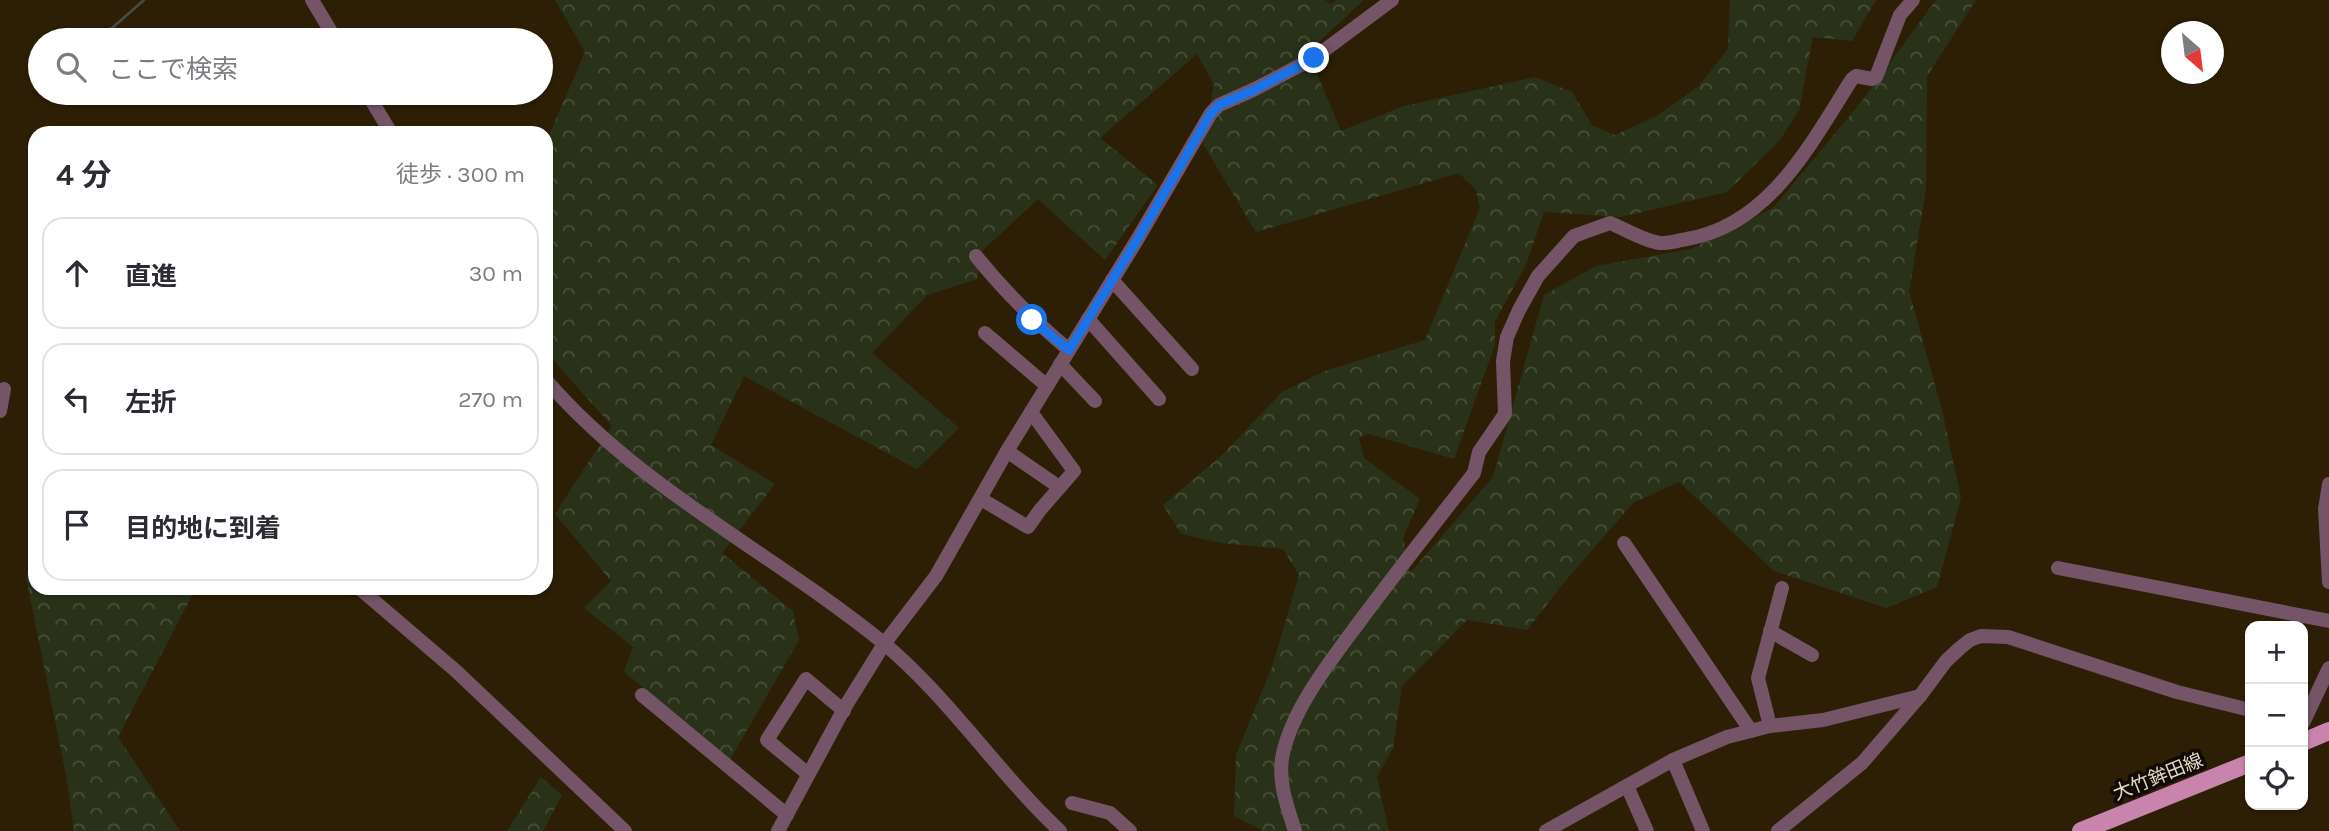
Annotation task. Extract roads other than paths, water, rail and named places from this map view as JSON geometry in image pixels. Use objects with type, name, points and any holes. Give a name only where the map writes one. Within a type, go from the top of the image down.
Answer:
[{"type":"main road","points":[[2308,734],[2329,731]]},
{"type":"main road","name":"大竹鉾田線","points":[[2081,831],[2245,765]]},
{"type":"street","points":[[312,0],[329,28]]},
{"type":"street","points":[[778,831],[884,644],[936,576],[1007,451],[1112,280],[1203,124],[1219,105],[1314,58],[1392,0]]},
{"type":"street","points":[[1295,831],[1281,775],[1282,755],[1293,722],[1333,658],[1474,473],[1479,452],[1505,414],[1503,361],[1507,337],[1538,276],[1574,236],[1610,223],[1661,243],[1704,236],[1735,222],[1792,172],[1852,79],[1856,76],[1872,79],[1876,77],[1900,15],[1913,0]]},
{"type":"street","points":[[374,105],[387,126]]},
{"type":"street","points":[[976,256],[1032,320],[1069,350]]},
{"type":"street","points":[[1112,280],[1192,369]]},
{"type":"street","points":[[1088,319],[1159,399]]},
{"type":"street","points":[[985,333],[1047,386]]},
{"type":"street","points":[[1060,364],[1095,401]]},
{"type":"street","points":[[553,388],[626,458],[844,612],[884,644],[935,691],[1018,788],[1059,831]]},
{"type":"street","points":[[0,411],[4,389]]},
{"type":"street","points":[[981,499],[1028,527],[1074,471],[1031,412]]},
{"type":"street","points":[[1007,451],[1059,487]]},
{"type":"street","points":[[2329,484],[2325,509],[2329,582]]},
{"type":"street","points":[[1624,543],[1751,731]]},
{"type":"street","points":[[2058,568],[2329,621]]},
{"type":"street","points":[[1770,726],[1758,678],[1782,587]]},
{"type":"street","points":[[367,595],[456,671],[625,831]]},
{"type":"street","points":[[1770,631],[1812,655]]},
{"type":"street","points":[[1783,829],[1862,763],[1920,696],[1946,661],[1970,640],[1994,635],[2038,646],[2177,692],[2245,709]]},
{"type":"street","points":[[2308,723],[2329,668]]},
{"type":"street","points":[[808,774],[767,740],[806,679],[844,711]]},
{"type":"street","points":[[642,695],[787,815]]},
{"type":"street","points":[[1546,831],[1673,760],[1727,737],[1770,726],[1823,720],[1920,696]]},
{"type":"street","points":[[1673,760],[1703,831]]},
{"type":"street","points":[[1626,786],[1647,831]]},
{"type":"street","points":[[1072,803],[1110,814],[1130,831]]},
{"type":"waterway","points":[[112,28],[144,0]]}]
